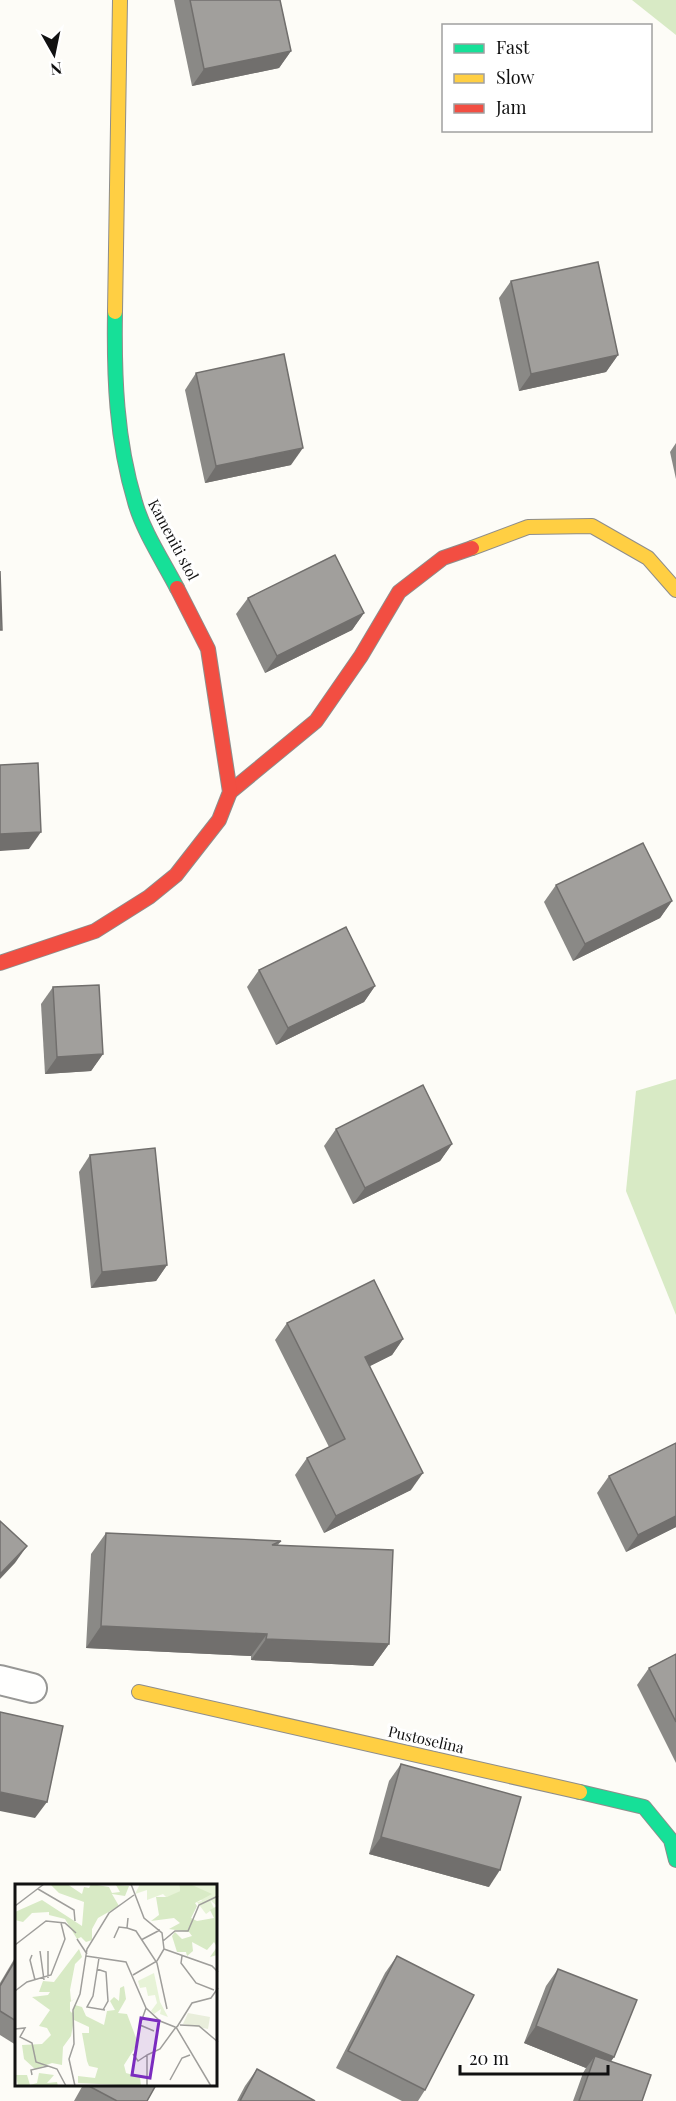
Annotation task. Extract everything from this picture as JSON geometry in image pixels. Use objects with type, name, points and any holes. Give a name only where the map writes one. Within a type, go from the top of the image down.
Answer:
[{"type":"street","name":"Kameniti stol","points":[[120,0],[114,378],[119,435],[135,504],[208,649],[230,792]]},
{"type":"street","points":[[0,963],[96,931],[149,897],[176,875],[219,820],[230,792],[316,721],[361,656],[399,592],[443,558],[528,527],[592,526],[648,558],[676,590]]},
{"type":"street","name":"Pustoselina","points":[[139,1692],[644,1807],[671,1840],[676,1860]]},
{"type":"lane","points":[[0,1680],[32,1688]]},
{"type":"green space","points":[[632,0],[676,0],[676,35]]},
{"type":"green space","points":[[676,1079],[676,1315],[626,1191],[636,1091]]},
{"type":"building","points":[[190,0],[280,0],[291,51],[204,69]]},
{"type":"building","points":[[598,262],[618,355],[531,374],[511,281]]},
{"type":"building","points":[[284,354],[303,448],[216,466],[196,373]]},
{"type":"building","points":[[335,555],[364,613],[277,656],[248,598]]},
{"type":"building","points":[[0,571],[2,630],[0,630]]},
{"type":"building","points":[[38,763],[41,832],[0,834],[0,765]]},
{"type":"building","points":[[643,843],[672,901],[585,944],[556,885]]},
{"type":"building","points":[[346,927],[375,986],[288,1028],[259,970]]},
{"type":"building","points":[[99,985],[103,1054],[57,1057],[53,987]]},
{"type":"building","points":[[423,1085],[452,1144],[365,1188],[336,1129]]},
{"type":"building","points":[[155,1148],[167,1265],[102,1272],[90,1155]]},
{"type":"building","points":[[374,1280],[403,1339],[365,1357],[423,1473],[336,1516],[307,1458],[345,1439],[287,1323]]},
{"type":"building","points":[[676,1443],[676,1516],[638,1535],[609,1476]]},
{"type":"building","points":[[0,1521],[27,1546],[0,1574]]},
{"type":"building","points":[[106,1533],[281,1541],[272,1545],[393,1550],[389,1644],[266,1639],[267,1634],[101,1626]]},
{"type":"building","points":[[676,1654],[676,1722],[649,1668]]},
{"type":"building","points":[[0,1712],[63,1726],[47,1802],[0,1792]]},
{"type":"building","points":[[401,1764],[521,1797],[500,1870],[381,1837]]},
{"type":"building","points":[[397,1956],[474,1995],[425,2090],[348,2051]]},
{"type":"building","points":[[15,1961],[15,2020],[0,2011],[0,1986]]},
{"type":"building","points":[[558,1969],[637,2000],[614,2057],[536,2026]]},
{"type":"building","points":[[595,2056],[651,2075],[642,2101],[579,2101]]},
{"type":"building","points":[[257,2069],[315,2101],[240,2101]]},
{"type":"building","points":[[89,2086],[155,2086],[147,2101],[117,2101]]},
{"type":"traffic: fast","points":[[115,312],[115,360],[120,431],[129,478],[143,524],[177,588]]},
{"type":"traffic: fast","points":[[580,1792],[644,1807],[671,1840],[676,1860]]},
{"type":"traffic: slow","points":[[115,312],[120,0]]},
{"type":"traffic: slow","points":[[472,548],[528,527],[592,526],[648,558],[676,590]]},
{"type":"traffic: slow","points":[[139,1692],[580,1792]]},
{"type":"traffic: jam","points":[[230,792],[316,721],[361,656],[399,592],[443,558],[472,548]]},
{"type":"traffic: jam","points":[[0,963],[95,931],[149,897],[176,875],[219,820],[230,792],[208,649],[177,588]]}]
